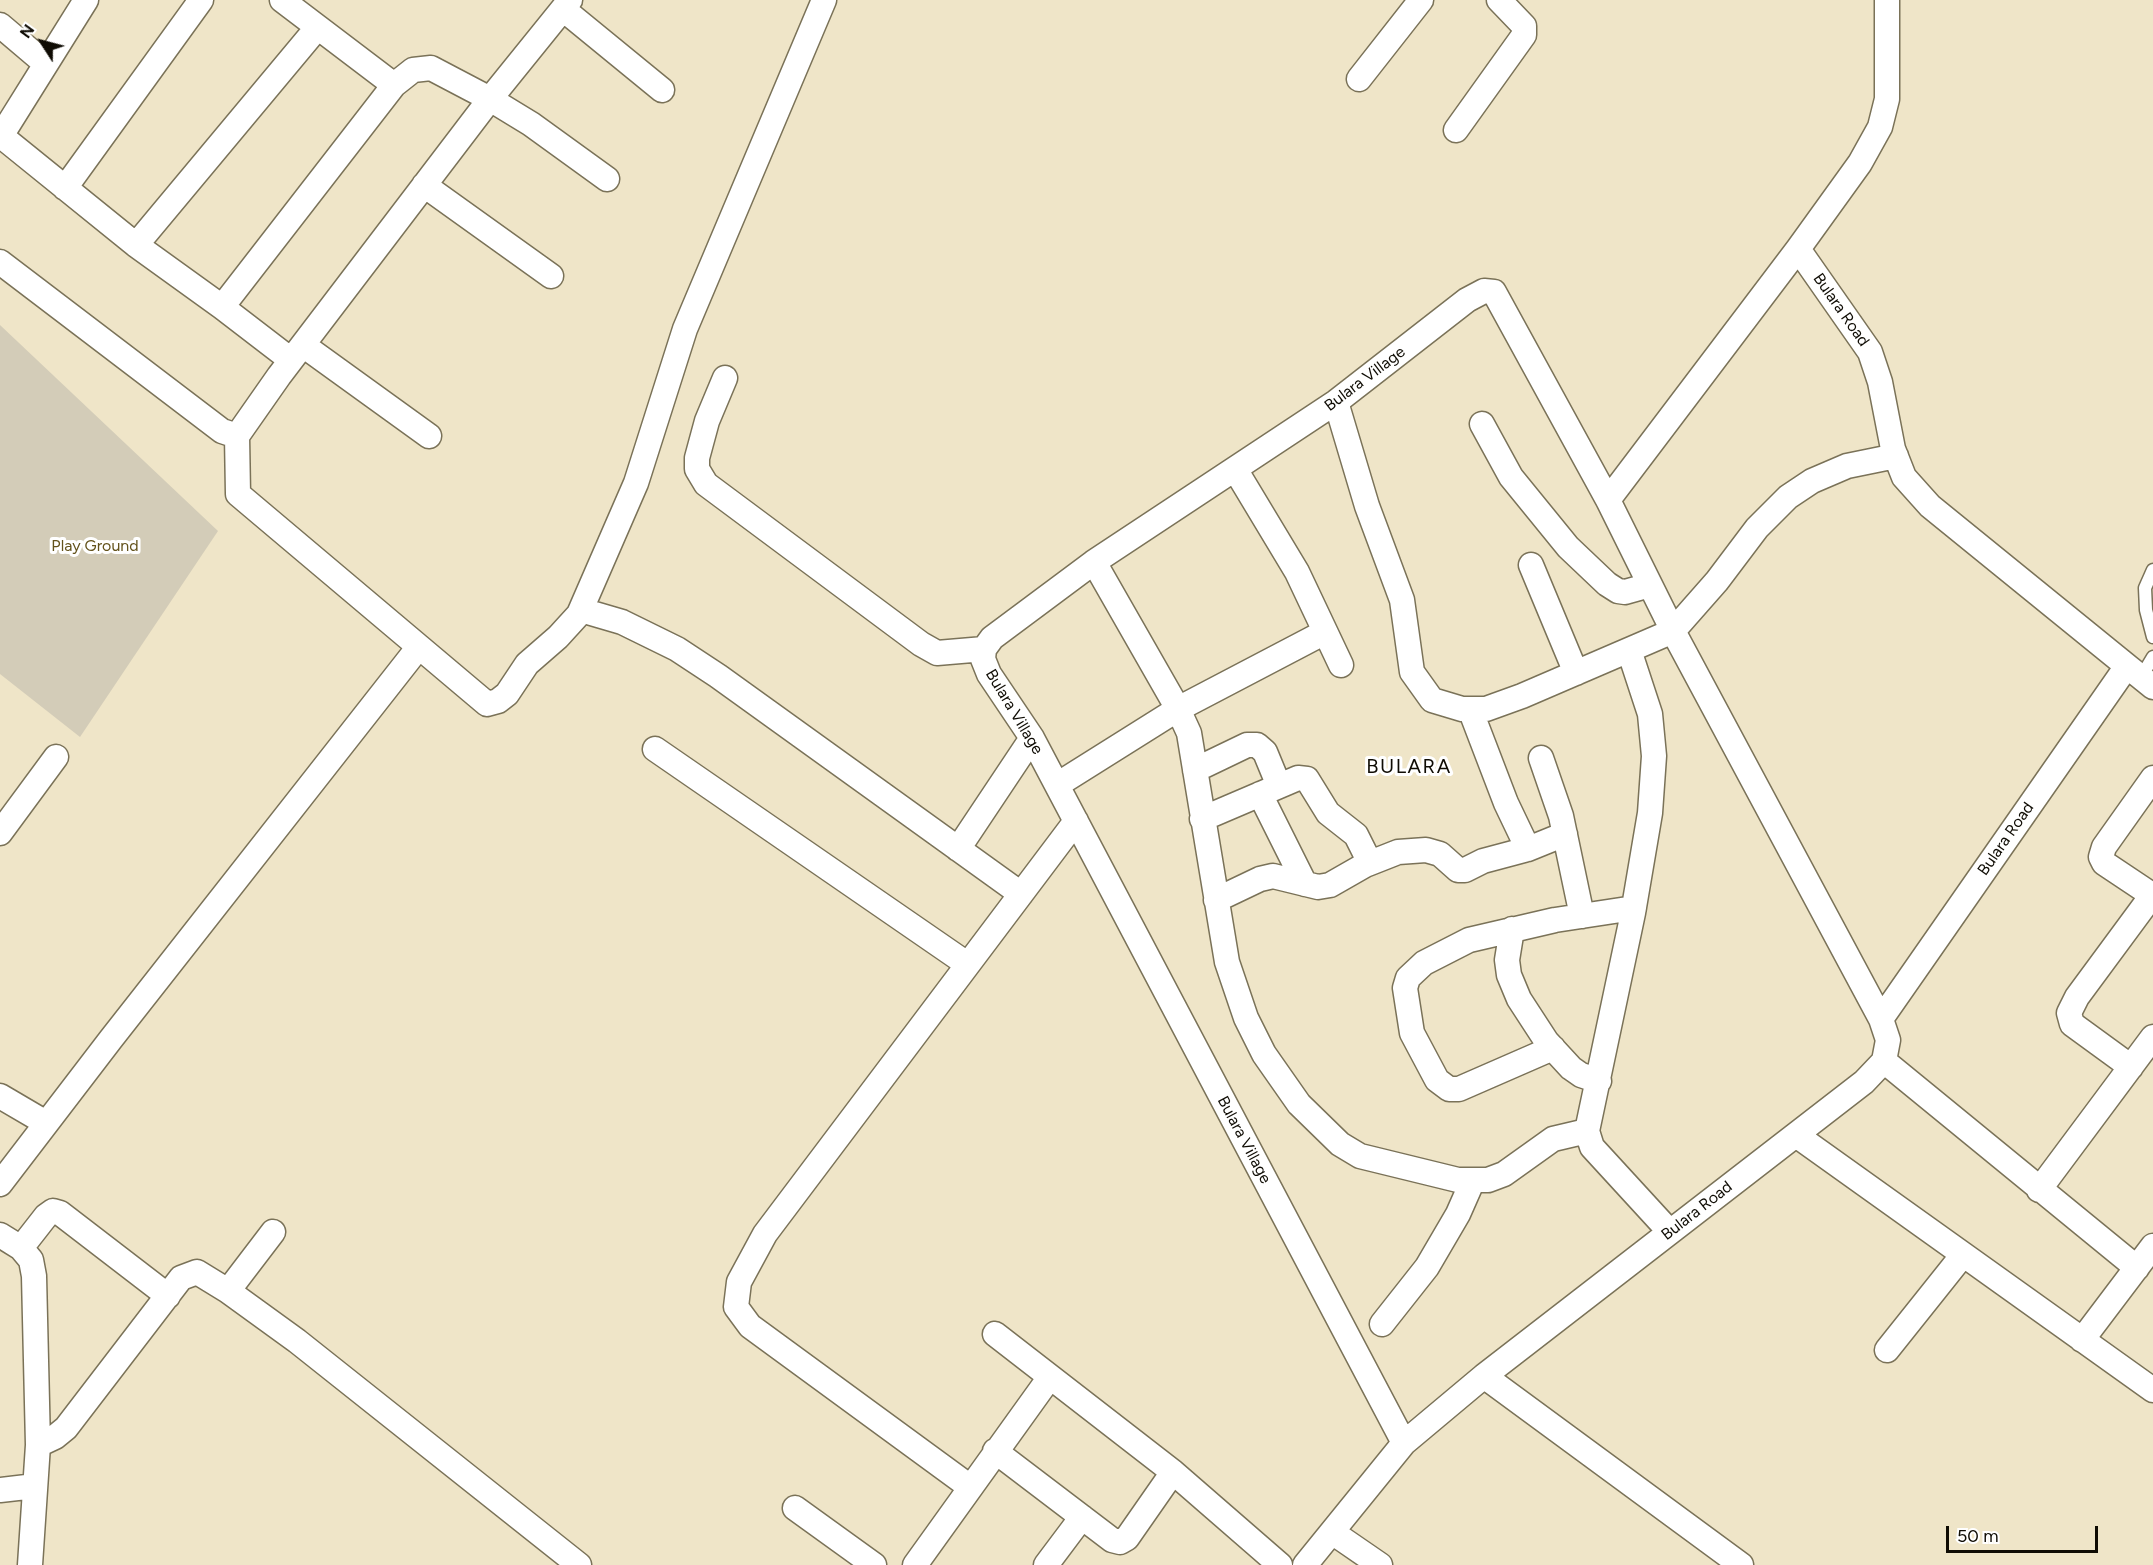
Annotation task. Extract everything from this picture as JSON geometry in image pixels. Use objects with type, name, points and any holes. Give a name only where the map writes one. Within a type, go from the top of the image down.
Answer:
[{"type":"street","points":[[86,0],[0,135],[136,245],[222,307],[429,436]]},
{"type":"street","points":[[65,188],[201,0]]},
{"type":"street","points":[[282,0],[394,85]]},
{"type":"street","points":[[662,90],[567,5],[489,99],[237,436],[238,494],[295,544],[352,587],[418,648],[487,704],[498,701],[507,694],[527,664],[558,637],[581,610],[636,483],[685,329],[824,0]]},
{"type":"street","points":[[1359,78],[1421,0]]},
{"type":"street","points":[[1456,130],[1524,36],[1524,26],[1499,0]]},
{"type":"street","points":[[1887,0],[1887,99],[1880,128],[1860,163],[1798,249],[1608,500],[1673,631],[1881,1019],[1888,1040],[1884,1061],[2137,1268]]},
{"type":"street","points":[[0,25],[45,64]]},
{"type":"street","points":[[136,245],[317,28]]},
{"type":"street","points":[[222,307],[394,85],[413,70],[431,68],[489,99],[531,124],[607,179]]},
{"type":"street","points":[[424,185],[551,276]]},
{"type":"street","name":"Bulara Road","points":[[1798,249],[1870,352],[1880,382],[1896,456],[1904,477],[1930,506],[2143,672],[1881,1019]]},
{"type":"street","points":[[0,262],[222,431],[237,436]]},
{"type":"street","name":"Bulara Village","points":[[1404,1443],[1032,738],[989,674],[983,660],[984,649],[992,638],[1094,562],[1336,402],[1467,300],[1484,291],[1494,292],[1608,500]]},
{"type":"street","points":[[725,378],[707,421],[697,458],[698,469],[706,484],[921,644],[937,653],[984,649]]},
{"type":"street","points":[[1336,402],[1367,506],[1402,600],[1412,672],[1432,700],[1446,706],[1470,709],[1496,706],[1673,631],[1717,581],[1757,528],[1788,497],[1812,481],[1847,466],[1896,456]]},
{"type":"street","points":[[1482,424],[1511,477],[1568,547],[1607,584],[1618,591],[1625,592],[1650,585]]},
{"type":"street","points":[[1235,469],[1297,572],[1341,665]]},
{"type":"street","points":[[1094,562],[1178,709],[1189,733],[1227,962],[1246,1018],[1264,1054],[1299,1104],[1340,1144],[1360,1156],[1399,1168],[1473,1180],[1488,1180],[1504,1174],[1553,1138],[1587,1131]]},
{"type":"street","points":[[1531,566],[1576,673]]},
{"type":"street","points":[[581,610],[622,622],[677,649],[1021,894]]},
{"type":"street","points":[[1057,785],[1178,709],[1325,632]]},
{"type":"street","points":[[0,1184],[418,648]]},
{"type":"street","points":[[1629,650],[1650,714],[1654,756],[1650,813],[1634,908],[1587,1131],[1592,1147],[1670,1232]]},
{"type":"street","points":[[1470,709],[1506,803],[1528,849]]},
{"type":"street","points":[[958,849],[1032,738]]},
{"type":"street","points":[[1195,770],[1247,746],[1257,745],[1265,752],[1269,790],[1305,884]]},
{"type":"street","points":[[655,749],[967,964]]},
{"type":"street","points":[[0,833],[56,757]]},
{"type":"street","points":[[1541,758],[1565,834],[1582,916]]},
{"type":"street","points":[[1202,819],[1298,777],[1307,779],[1328,813],[1356,835],[1370,863]]},
{"type":"street","points":[[2131,1067],[2072,1024],[2069,1013],[2077,997],[2153,895],[2104,863],[2101,856],[2104,847],[2153,778]]},
{"type":"street","points":[[970,1487],[750,1326],[736,1307],[739,1282],[765,1234],[1076,821]]},
{"type":"street","points":[[1216,900],[1260,879],[1273,876],[1318,887],[1330,885],[1370,863],[1398,852],[1426,850],[1440,854],[1458,870],[1465,870],[1483,861],[1528,849],[1565,834]]},
{"type":"street","points":[[1552,1048],[1459,1089],[1449,1089],[1437,1080],[1412,1033],[1405,988],[1408,978],[1424,963],[1469,940],[1512,929],[1634,908]]},
{"type":"street","points":[[1512,929],[1507,960],[1509,975],[1520,999],[1552,1048],[1570,1068],[1581,1075],[1599,1081]]},
{"type":"street","points":[[2039,1190],[2153,1037]]},
{"type":"street","name":"Bulara Road","points":[[1305,1565],[1404,1443],[1484,1376],[1864,1082],[1884,1061]]},
{"type":"street","points":[[0,1096],[46,1123]]},
{"type":"street","points":[[1796,1136],[2082,1340],[2150,1382]]},
{"type":"street","points":[[1382,1324],[1427,1267],[1458,1214],[1473,1180]]},
{"type":"street","points":[[21,1248],[46,1216],[53,1211],[60,1213],[168,1296]]},
{"type":"street","points":[[228,1291],[273,1232]]},
{"type":"street","points":[[0,1236],[21,1248],[31,1260],[34,1276],[38,1445],[30,1565]]},
{"type":"street","points":[[2082,1340],[2153,1246]]},
{"type":"street","points":[[1887,1350],[1962,1256]]},
{"type":"street","points":[[38,1445],[56,1437],[66,1428],[181,1278],[196,1272],[228,1291],[297,1341],[579,1565]]},
{"type":"street","points":[[995,1334],[1173,1472],[1280,1565]]},
{"type":"street","points":[[1484,1376],[1741,1565]]},
{"type":"street","points":[[915,1565],[1050,1377]]},
{"type":"street","points":[[995,1451],[1082,1517],[1120,1542],[1127,1538],[1173,1472]]},
{"type":"street","points":[[0,1490],[35,1486]]},
{"type":"street","points":[[795,1508],[874,1565]]},
{"type":"street","points":[[1046,1565],[1082,1517]]},
{"type":"street","points":[[1332,1532],[1380,1565]]},
{"type":"lane","points":[[2153,570],[2145,588],[2146,610],[2153,637]]},
{"type":"green space","name":"Play Ground","points":[[0,325],[218,531],[80,737],[0,674]]},
{"type":"district","name":"BULARA","points":[[1409,767]]}]
